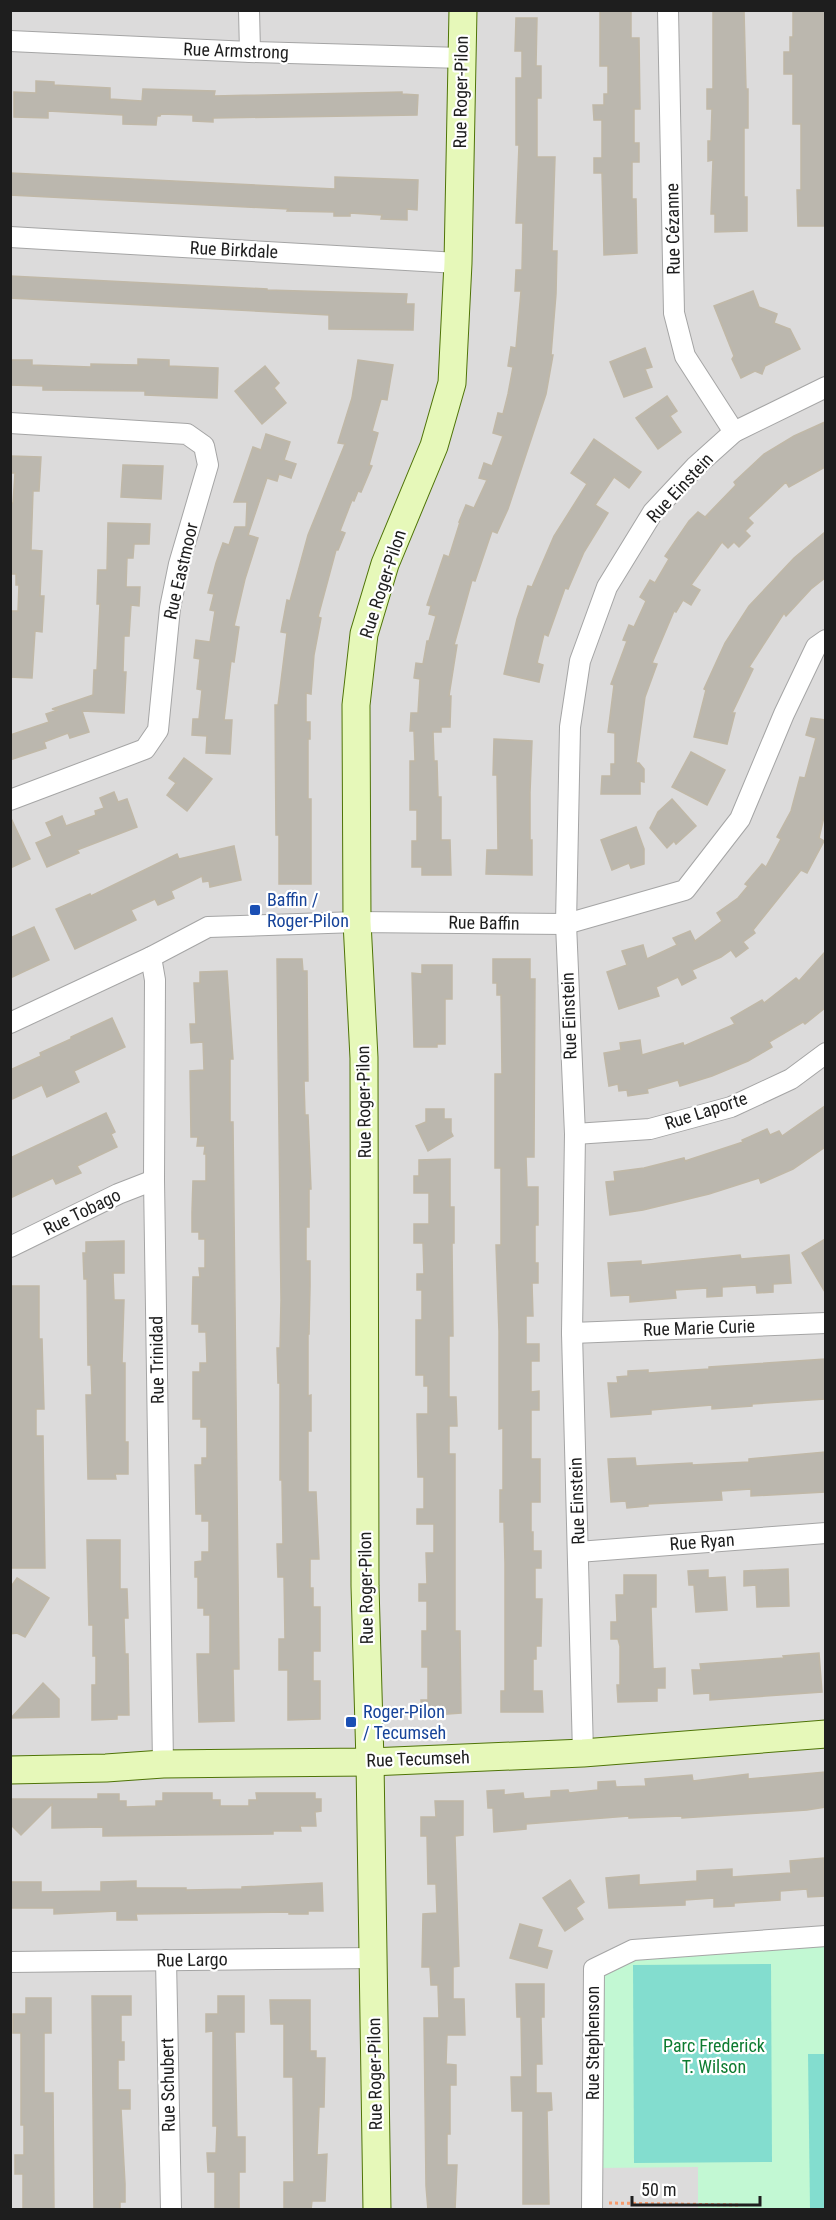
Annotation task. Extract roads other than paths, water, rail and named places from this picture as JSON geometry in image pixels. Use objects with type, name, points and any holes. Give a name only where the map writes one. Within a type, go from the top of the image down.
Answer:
[{"type":"street","points":[[249,10],[250,52]]},
{"type":"street","name":"Rue Roger-Pilon","points":[[377,2210],[365,1586],[364,1058],[357,922],[356,705],[364,634],[385,564],[434,446],[452,383],[458,263],[463,10]]},
{"type":"street","name":"Rue Cézanne","points":[[668,10],[674,313],[685,356],[734,432]]},
{"type":"street","name":"Rue Armstrong","points":[[10,40],[250,52],[462,58]]},
{"type":"street","name":"Rue Birkdale","points":[[10,237],[458,263]]},
{"type":"street","name":"Rue Einstein","points":[[583,1753],[572,1333],[575,1134],[566,924],[570,727],[580,661],[607,587],[653,512],[695,466],[734,432],[825,387]]},
{"type":"street","name":"Rue Eastmoor","points":[[10,423],[187,434],[204,446],[208,465],[179,564],[170,608],[158,730],[145,749],[10,800]]},
{"type":"street","name":"Rue Baffin","points":[[10,1023],[151,957],[208,927],[357,922],[566,924],[685,890],[740,819],[816,647],[825,640]]},
{"type":"street","name":"Rue Trinidad","points":[[151,957],[155,980],[154,1180],[163,1764]]},
{"type":"street","name":"Rue Laporte","points":[[575,1134],[650,1129],[731,1107],[791,1079],[825,1053]]},
{"type":"street","name":"Rue Tobago","points":[[10,1247],[118,1194],[154,1180]]},
{"type":"street","name":"Rue Marie Curie","points":[[572,1333],[825,1323]]},
{"type":"street","name":"Rue Ryan","points":[[578,1552],[825,1533]]},
{"type":"street","name":"Rue Tecumseh","points":[[10,1770],[163,1764],[370,1762],[583,1753],[825,1734]]},
{"type":"street","name":"Rue Stephenson","points":[[592,2206],[594,1969],[633,1950],[825,1936]]},
{"type":"street","name":"Rue Largo","points":[[10,1962],[373,1958]]},
{"type":"street","name":"Rue Schubert","points":[[166,1960],[171,2210]]},
{"type":"place","name":"Baffin / Roger-Pilon","points":[[255,910]]},
{"type":"place","name":"Roger-Pilon / Tecumseh","points":[[351,1722]]},
{"type":"park label","name":"Parc Frederick T. Wilson","points":[[714,2056]]}]
